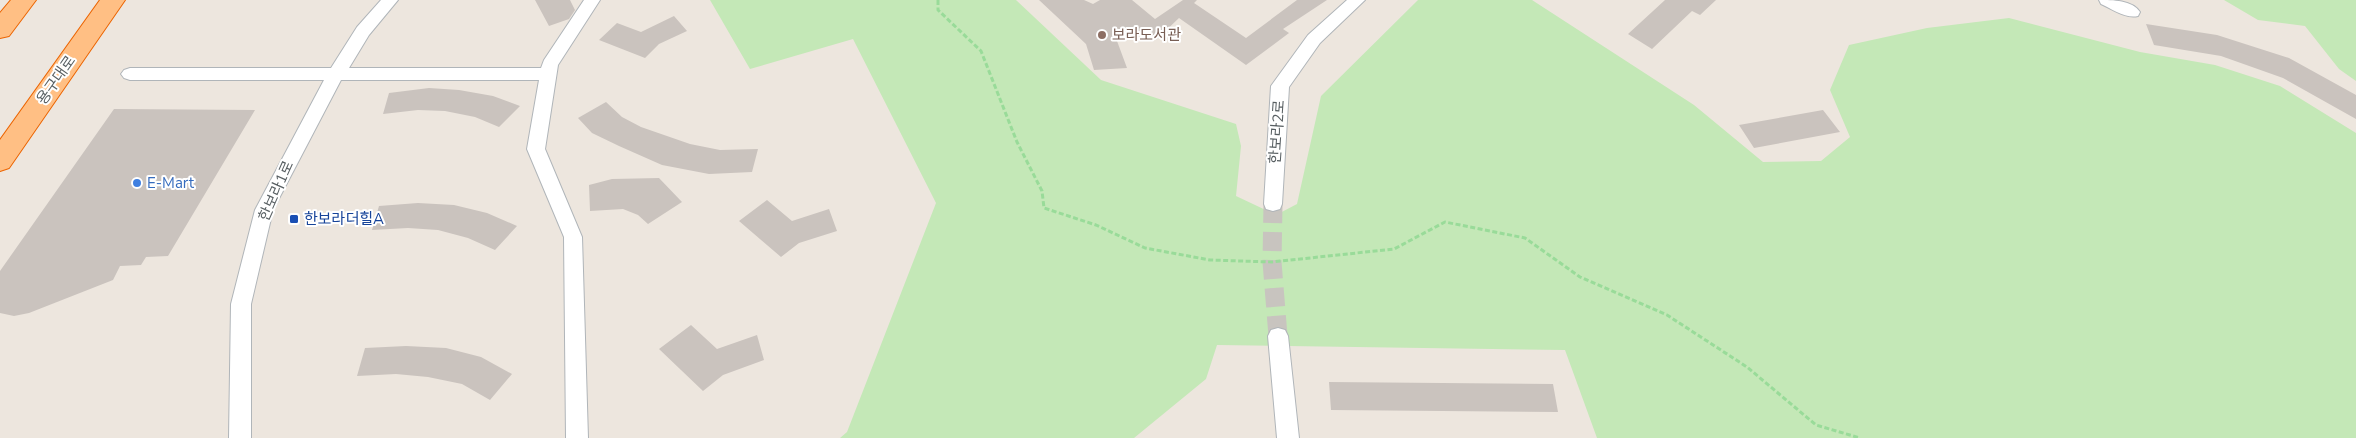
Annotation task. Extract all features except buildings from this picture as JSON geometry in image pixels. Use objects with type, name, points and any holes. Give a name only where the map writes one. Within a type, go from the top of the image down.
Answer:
[{"type":"highway","points":[[0,30],[24,0]]},
{"type":"highway","name":"용구대로","points":[[0,161],[47,91],[113,0]]},
{"type":"highway","points":[[0,143],[47,91]]},
{"type":"highway","points":[[0,179],[47,91]]},
{"type":"street","name":"한보라1로","points":[[240,438],[239,357],[242,304],[264,210],[301,136],[336,74],[363,32],[390,0]]},
{"type":"street","points":[[577,438],[574,237],[536,149],[550,64],[592,0]]},
{"type":"street","name":"한보라2로","points":[[1273,204],[1280,86],[1314,38],[1357,0]]},
{"type":"street","points":[[2107,0],[2132,12]]},
{"type":"street","points":[[130,74],[549,74]]},
{"type":"street","points":[[1278,336],[1288,438]]},
{"type":"path","points":[[938,0],[938,10],[981,51],[1017,142],[1042,191],[1044,208],[1096,225],[1145,248],[1210,260],[1272,262],[1394,249],[1445,222],[1525,238],[1580,277],[1667,315],[1747,367],[1816,425],[1860,438]]},
{"type":"green space","points":[[710,0],[1016,0],[1101,80],[1236,124],[1241,146],[1236,196],[1276,215],[1297,204],[1321,96],[1418,0],[1532,0],[1694,105],[1763,162],[1821,161],[1850,137],[1830,90],[1849,45],[1927,28],[2009,18],[2140,52],[2215,65],[2280,86],[2356,133],[2356,438],[1597,438],[1565,350],[1217,345],[1206,379],[1134,438],[840,438],[847,432],[936,203],[853,39],[750,69]]},
{"type":"green space","points":[[2224,0],[2356,0],[2356,81],[2339,69],[2305,26],[2258,20]]},
{"type":"tunnel","points":[[1273,204],[1272,262],[1278,336]]},
{"type":"place","name":"보라도서관","points":[[1102,35]]},
{"type":"place","name":"E-Mart","points":[[137,183]]},
{"type":"place","name":"한보라더힐A","points":[[294,219]]}]
